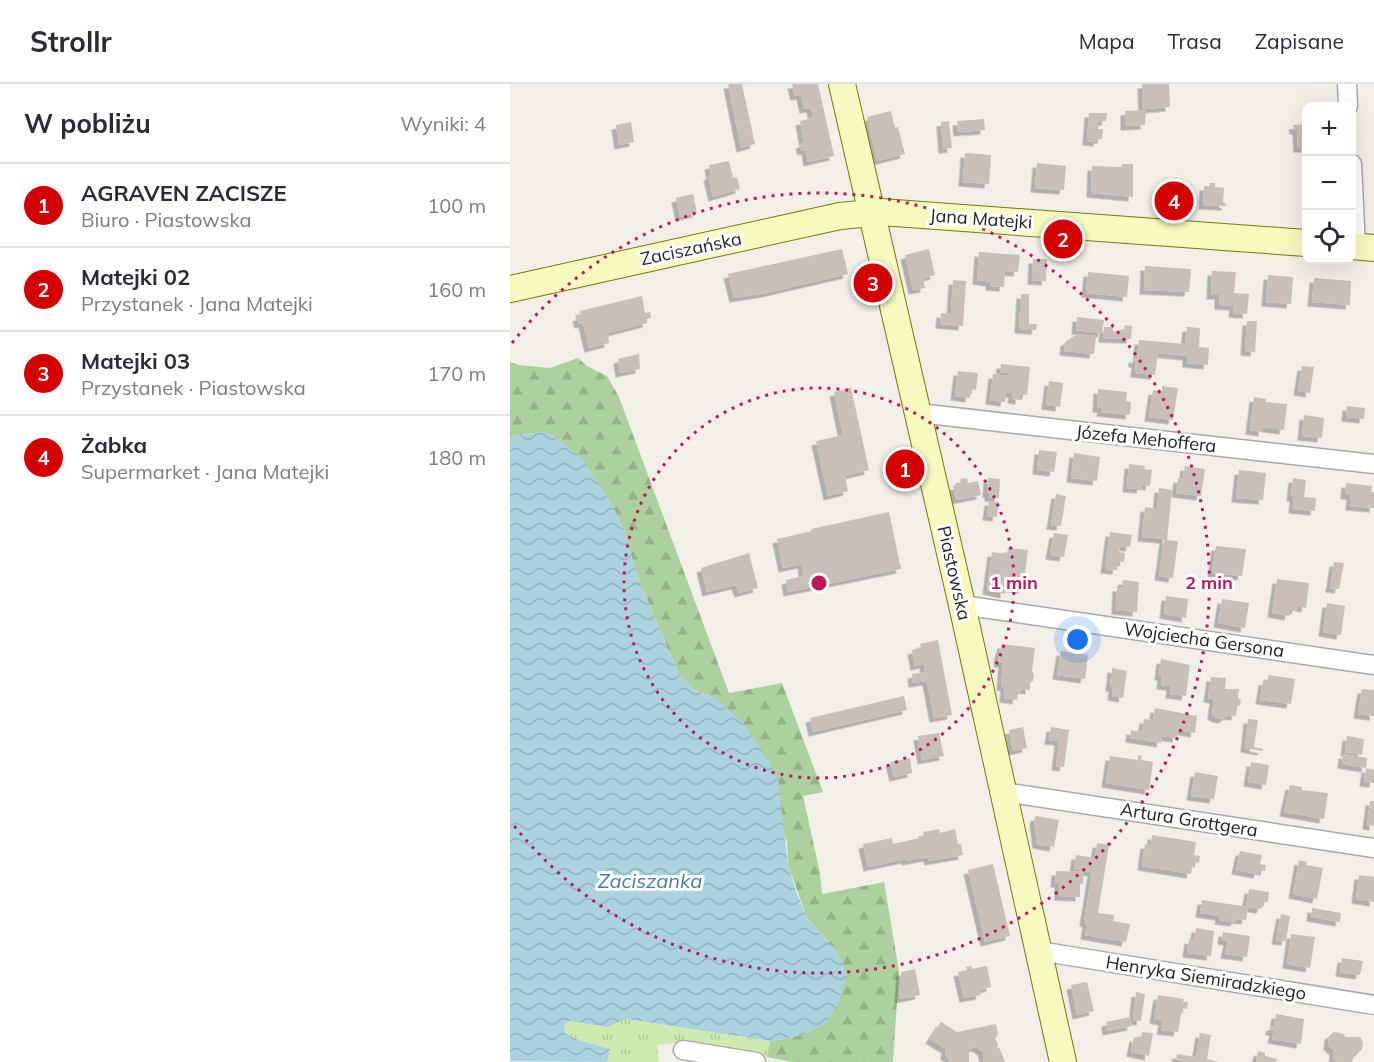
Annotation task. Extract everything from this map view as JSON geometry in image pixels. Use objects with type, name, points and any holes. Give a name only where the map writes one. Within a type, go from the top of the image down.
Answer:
[{"type":"street","name":"Piastowska","points":[[842,84],[1064,1062]]},
{"type":"street","points":[[1347,84],[1348,102]]},
{"type":"street","points":[[1356,201],[1361,247]]},
{"type":"street","name":"Jana Matejki","points":[[872,213],[908,213],[1302,243]]},
{"type":"street","name":"Zaciszańska","points":[[510,289],[840,216],[872,213]]},
{"type":"street","name":"Józefa Mehoffera","points":[[918,413],[1374,464]]},
{"type":"street","name":"Wojciecha Gersona","points":[[962,605],[1374,665]]},
{"type":"street","name":"Artura Grottgera","points":[[1003,792],[1374,848]]},
{"type":"street","name":"Henryka Siemiradzkiego","points":[[1039,951],[1374,1005]]},
{"type":"street","points":[[683,1050],[756,1062]]},
{"type":"green space","points":[[578,358],[587,366],[607,376],[619,397],[729,693],[782,683],[823,792],[803,796],[820,873],[822,894],[884,882],[899,971],[893,1062],[792,1062],[767,1057],[770,1041],[791,1038],[836,950],[807,918],[788,865],[787,841],[715,698],[695,690],[679,675],[636,573],[624,529],[539,432],[510,437],[510,362],[550,368]]},
{"type":"green space","points":[[626,1019],[770,1041],[767,1057],[682,1042],[657,1045],[659,1062],[607,1062],[610,1049],[580,1040],[564,1032],[565,1024],[569,1021],[607,1027]]},
{"type":"water","name":"Zaciszanka","points":[[539,432],[552,434],[581,458],[610,500],[624,529],[636,573],[679,675],[695,690],[715,698],[742,721],[778,779],[788,865],[796,891],[807,918],[836,950],[844,965],[846,977],[838,1004],[827,1023],[807,1033],[770,1041],[626,1019],[608,1027],[569,1021],[565,1024],[564,1032],[579,1040],[610,1049],[607,1062],[510,1061],[510,437]]},
{"type":"building","points":[[728,84],[742,84],[755,144],[741,148]]},
{"type":"building","points":[[792,84],[818,84],[834,156],[808,162],[806,150],[802,151],[800,144],[804,143],[800,121],[813,118],[811,108],[804,109],[801,95],[795,96]]},
{"type":"building","points":[[1142,84],[1169,84],[1170,107],[1146,109],[1145,125],[1125,126],[1125,111],[1143,110]]},
{"type":"building","points":[[891,111],[905,154],[877,161],[867,117]]},
{"type":"building","points":[[1089,113],[1107,113],[1106,121],[1099,121],[1098,129],[1103,129],[1102,139],[1098,139],[1098,142],[1087,141]]},
{"type":"building","points":[[984,119],[985,130],[958,132],[957,121]]},
{"type":"building","points":[[949,121],[952,148],[943,149],[941,122]]},
{"type":"building","points":[[631,122],[634,142],[619,145],[616,125]]},
{"type":"building","points":[[1302,124],[1302,148],[1298,148],[1297,130],[1294,130],[1293,125]]},
{"type":"building","points":[[965,153],[991,155],[989,184],[963,182]]},
{"type":"building","points":[[729,161],[733,178],[737,177],[740,189],[713,197],[708,176],[711,175],[709,165]]},
{"type":"building","points":[[1037,163],[1066,166],[1064,190],[1035,188]]},
{"type":"building","points":[[1122,164],[1133,164],[1133,197],[1091,193],[1092,166],[1122,167]]},
{"type":"building","points":[[1165,182],[1186,183],[1185,208],[1164,207]]},
{"type":"building","points":[[1210,183],[1215,183],[1215,187],[1224,188],[1223,202],[1227,205],[1203,205],[1204,186],[1210,186]]},
{"type":"building","points":[[693,194],[697,213],[680,217],[676,198]]},
{"type":"building","points":[[842,249],[848,274],[734,298],[728,274]]},
{"type":"building","points":[[929,249],[935,275],[923,278],[925,288],[913,290],[905,255]]},
{"type":"building","points":[[979,252],[1020,255],[1018,272],[1005,271],[1004,287],[990,286],[990,282],[977,280]]},
{"type":"building","points":[[1033,259],[1047,259],[1046,281],[1032,280]]},
{"type":"building","points":[[1145,266],[1191,269],[1189,292],[1144,290]]},
{"type":"building","points":[[1212,271],[1236,272],[1234,293],[1249,294],[1247,314],[1233,313],[1234,306],[1219,305],[1219,295],[1211,295]]},
{"type":"building","points":[[1088,272],[1129,276],[1127,297],[1086,293]]},
{"type":"building","points":[[1268,275],[1293,277],[1291,304],[1266,302]]},
{"type":"building","points":[[1314,278],[1351,281],[1350,305],[1312,302]]},
{"type":"building","points":[[953,280],[966,281],[963,326],[940,324],[941,313],[951,314]]},
{"type":"building","points":[[1021,294],[1029,294],[1029,324],[1037,324],[1036,330],[1019,329]]},
{"type":"building","points":[[642,296],[645,313],[650,312],[651,318],[647,319],[647,323],[608,333],[609,343],[589,348],[583,323],[579,324],[577,317],[581,316],[580,311]]},
{"type":"building","points":[[1077,317],[1104,320],[1102,333],[1076,330]]},
{"type":"building","points":[[1247,321],[1257,321],[1255,352],[1245,351]]},
{"type":"building","points":[[1125,325],[1132,326],[1131,339],[1103,338],[1104,327],[1113,327],[1113,331],[1124,332]]},
{"type":"building","points":[[1187,327],[1200,328],[1199,347],[1209,348],[1208,365],[1187,363],[1187,356],[1158,353],[1155,375],[1135,373],[1136,363],[1133,363],[1133,358],[1137,359],[1139,340],[1185,344]]},
{"type":"building","points":[[1077,334],[1096,336],[1094,354],[1064,351],[1065,342]]},
{"type":"building","points":[[639,354],[640,369],[620,373],[618,359]]},
{"type":"building","points":[[1001,364],[1030,367],[1027,395],[1020,394],[1020,400],[1012,399],[1013,393],[1006,393],[1005,402],[990,400],[993,374],[1008,376],[1008,373],[1000,372]]},
{"type":"building","points":[[1302,366],[1314,367],[1310,393],[1298,391]]},
{"type":"building","points":[[958,371],[978,373],[976,390],[971,389],[970,398],[955,396]]},
{"type":"building","points":[[1049,381],[1063,383],[1060,407],[1046,405]]},
{"type":"building","points":[[1162,386],[1178,388],[1173,420],[1149,417],[1153,390],[1162,392]]},
{"type":"building","points":[[851,388],[869,470],[845,476],[848,491],[828,496],[816,441],[843,435],[834,392]]},
{"type":"building","points":[[1098,389],[1127,392],[1126,401],[1131,402],[1130,415],[1101,412],[1102,408],[1097,408]]},
{"type":"building","points":[[1254,397],[1266,399],[1266,402],[1287,404],[1284,430],[1263,427],[1263,432],[1250,430]]},
{"type":"building","points":[[1347,406],[1365,408],[1364,419],[1346,417]]},
{"type":"building","points":[[1304,415],[1324,418],[1322,438],[1302,436]]},
{"type":"building","points":[[1039,450],[1057,452],[1054,472],[1037,470]]},
{"type":"building","points":[[1074,453],[1100,457],[1097,481],[1071,478]]},
{"type":"building","points":[[1129,464],[1145,466],[1144,469],[1152,470],[1150,486],[1142,485],[1141,489],[1127,488]]},
{"type":"building","points":[[1185,466],[1205,469],[1201,496],[1176,493],[1178,478],[1183,479]]},
{"type":"building","points":[[1239,470],[1266,473],[1263,500],[1236,498]]},
{"type":"building","points":[[967,478],[968,483],[978,481],[981,495],[956,500],[953,486],[961,484],[960,479]]},
{"type":"building","points":[[988,478],[1000,479],[999,498],[989,497]]},
{"type":"building","points":[[1293,478],[1306,480],[1304,497],[1316,498],[1315,511],[1293,509],[1294,497],[1291,497]]},
{"type":"building","points":[[1346,483],[1372,486],[1374,508],[1350,506],[1351,495],[1345,495]]},
{"type":"building","points":[[1159,488],[1172,490],[1167,540],[1178,541],[1173,578],[1159,576],[1164,539],[1142,537],[1145,507],[1157,509]]},
{"type":"building","points":[[1056,494],[1066,496],[1061,526],[1051,525]]},
{"type":"building","points":[[989,501],[999,502],[997,517],[987,516]]},
{"type":"building","points":[[889,512],[901,569],[788,592],[786,580],[804,576],[802,564],[783,568],[777,539]]},
{"type":"building","points":[[1110,532],[1132,535],[1130,547],[1120,546],[1119,552],[1125,553],[1124,562],[1118,561],[1117,570],[1105,569]]},
{"type":"building","points":[[1054,533],[1068,535],[1064,557],[1050,555]]},
{"type":"building","points":[[1216,546],[1246,549],[1242,576],[1212,573]]},
{"type":"building","points":[[1008,548],[1028,550],[1023,589],[1005,587],[1005,594],[987,590],[992,552],[1007,554]]},
{"type":"building","points":[[749,553],[758,588],[739,593],[736,585],[707,592],[701,568]]},
{"type":"building","points":[[1334,562],[1344,563],[1339,589],[1330,588]]},
{"type":"building","points":[[1277,579],[1309,583],[1306,608],[1297,606],[1296,610],[1290,610],[1289,616],[1272,613]]},
{"type":"building","points":[[1123,580],[1139,582],[1137,612],[1116,610],[1117,587],[1122,587]]},
{"type":"building","points":[[1166,596],[1188,599],[1186,618],[1164,614]]},
{"type":"building","points":[[1222,599],[1249,603],[1245,628],[1218,623]]},
{"type":"building","points":[[1327,603],[1345,606],[1341,635],[1323,632]]},
{"type":"building","points":[[938,640],[952,715],[934,718],[927,681],[913,683],[912,674],[925,672],[924,664],[915,666],[912,650],[921,648],[920,644]]},
{"type":"building","points":[[1002,644],[1035,648],[1032,671],[1034,674],[1030,690],[1023,689],[1018,693],[1017,700],[1004,698],[1005,687],[1001,686],[1003,663],[999,663],[998,657]]},
{"type":"building","points":[[1061,651],[1088,655],[1085,679],[1057,675]]},
{"type":"building","points":[[1161,659],[1190,665],[1186,696],[1170,694],[1171,686],[1161,685],[1162,676],[1159,676]]},
{"type":"building","points":[[1112,668],[1127,671],[1123,698],[1112,696],[1113,687],[1110,687]]},
{"type":"building","points":[[1268,675],[1295,679],[1291,704],[1260,700],[1263,681],[1268,681]]},
{"type":"building","points":[[1211,677],[1226,678],[1225,689],[1239,689],[1238,698],[1241,700],[1236,716],[1228,715],[1223,719],[1212,715],[1214,699],[1208,698]]},
{"type":"building","points":[[1362,689],[1374,690],[1374,716],[1358,714]]},
{"type":"building","points":[[904,696],[907,710],[813,732],[810,718]]},
{"type":"building","points":[[1155,708],[1197,716],[1195,733],[1178,730],[1177,738],[1162,736],[1161,743],[1130,738],[1131,730],[1142,732],[1144,719],[1153,720]]},
{"type":"building","points":[[1248,719],[1258,720],[1254,747],[1263,749],[1262,751],[1245,748]]},
{"type":"building","points":[[1023,727],[1027,748],[1013,751],[1009,730]]},
{"type":"building","points":[[1051,727],[1069,730],[1064,767],[1056,766],[1059,741],[1049,740]]},
{"type":"building","points":[[939,733],[944,756],[922,760],[918,736]]},
{"type":"building","points":[[1347,736],[1364,739],[1362,755],[1345,752]]},
{"type":"building","points":[[1343,754],[1367,758],[1366,768],[1342,764]]},
{"type":"building","points":[[1138,755],[1142,756],[1141,760],[1153,762],[1149,790],[1106,783],[1110,756],[1138,760]]},
{"type":"building","points":[[910,758],[912,773],[894,777],[890,762]]},
{"type":"building","points":[[1251,762],[1269,765],[1266,785],[1248,782]]},
{"type":"building","points":[[1366,768],[1374,770],[1374,783],[1364,782]]},
{"type":"building","points":[[1195,772],[1218,776],[1214,799],[1191,796]]},
{"type":"building","points":[[1290,785],[1302,787],[1302,790],[1328,793],[1324,819],[1284,812]]},
{"type":"building","points":[[1370,801],[1374,801],[1374,826],[1367,825]]},
{"type":"building","points":[[1036,816],[1059,820],[1054,847],[1037,844],[1034,820]]},
{"type":"building","points":[[939,829],[940,833],[955,829],[963,855],[929,861],[928,857],[906,861],[906,859],[868,867],[863,844],[892,838],[893,844],[924,837],[923,832]]},
{"type":"building","points":[[1152,835],[1196,842],[1194,855],[1200,856],[1199,863],[1193,862],[1191,874],[1142,866],[1145,844],[1151,845]]},
{"type":"building","points":[[1097,843],[1109,845],[1098,913],[1114,915],[1113,921],[1130,924],[1126,942],[1085,935],[1087,923],[1084,922],[1092,872],[1074,869],[1076,855],[1095,858]]},
{"type":"building","points":[[1240,851],[1262,855],[1260,864],[1266,865],[1265,871],[1259,870],[1258,874],[1236,870]]},
{"type":"building","points":[[1299,860],[1307,862],[1306,865],[1323,868],[1317,899],[1293,894]]},
{"type":"building","points":[[993,864],[1010,936],[985,942],[968,870]]},
{"type":"building","points":[[1056,871],[1084,872],[1083,884],[1080,884],[1080,897],[1059,896],[1059,883],[1055,883]]},
{"type":"building","points":[[1359,875],[1374,877],[1374,902],[1356,899]]},
{"type":"building","points":[[1249,889],[1269,892],[1268,902],[1263,902],[1261,909],[1246,907]]},
{"type":"building","points":[[1202,900],[1248,907],[1246,920],[1236,919],[1235,922],[1219,920],[1220,916],[1200,913]]},
{"type":"building","points":[[1312,908],[1341,913],[1340,922],[1311,917]]},
{"type":"building","points":[[1281,914],[1290,916],[1286,941],[1276,940]]},
{"type":"building","points":[[1196,928],[1214,931],[1211,956],[1187,953],[1189,939],[1194,940]]},
{"type":"building","points":[[1223,932],[1250,936],[1247,957],[1225,954],[1228,941],[1222,940]]},
{"type":"building","points":[[1291,934],[1315,937],[1310,968],[1287,964]]},
{"type":"building","points":[[1342,958],[1363,961],[1360,975],[1340,972]]},
{"type":"building","points":[[971,966],[972,969],[987,966],[991,987],[980,990],[981,995],[964,998],[958,972],[967,970],[966,967]]},
{"type":"building","points":[[915,969],[920,995],[899,999],[901,972]]},
{"type":"building","points":[[1087,982],[1094,1011],[1077,1015],[1071,985]]},
{"type":"building","points":[[1136,992],[1145,994],[1141,1021],[1133,1020]]},
{"type":"building","points":[[1158,995],[1184,999],[1183,1002],[1188,1002],[1187,1009],[1182,1008],[1178,1032],[1161,1030],[1163,1021],[1154,1019]]},
{"type":"building","points":[[1276,1014],[1304,1019],[1301,1044],[1272,1039],[1274,1031],[1270,1031],[1271,1026],[1274,1026]]},
{"type":"building","points":[[1130,1017],[1132,1026],[1107,1031],[1106,1022]]},
{"type":"building","points":[[941,1022],[957,1032],[996,1024],[998,1034],[995,1039],[1005,1062],[984,1062],[983,1052],[977,1047],[969,1051],[969,1062],[949,1062],[945,1055],[946,1049],[930,1039]]},
{"type":"building","points":[[1142,1032],[1153,1033],[1149,1056],[1131,1052],[1134,1037],[1141,1038]]},
{"type":"building","points":[[1334,1032],[1344,1034],[1345,1037],[1360,1037],[1363,1042],[1362,1049],[1354,1054],[1352,1062],[1337,1062],[1333,1058],[1334,1051],[1328,1045],[1329,1036]]},
{"type":"building","points":[[1200,1033],[1211,1035],[1207,1059],[1220,1062],[1182,1062],[1183,1060],[1176,1059],[1177,1054],[1196,1057]]},
{"type":"building","points":[[1258,1051],[1265,1053],[1265,1056],[1277,1059],[1276,1062],[1256,1062]]},
{"type":"place","name":"Żabka","points":[[1174,201]]},
{"type":"place","name":"Matejki 02","points":[[1063,239]]},
{"type":"place","name":"Matejki 03","points":[[873,283]]},
{"type":"place","name":"AGRAVEN ZACISZE","points":[[905,469]]}]
